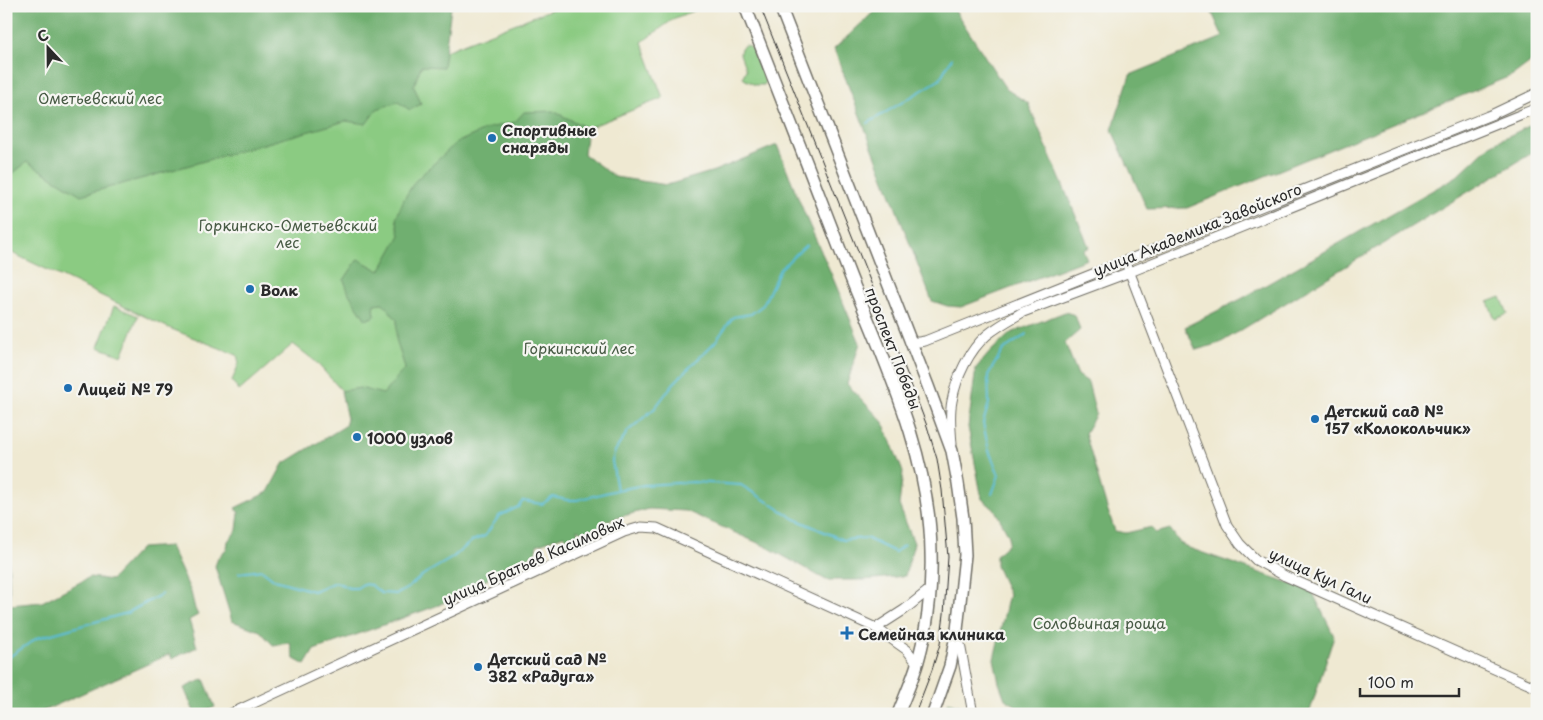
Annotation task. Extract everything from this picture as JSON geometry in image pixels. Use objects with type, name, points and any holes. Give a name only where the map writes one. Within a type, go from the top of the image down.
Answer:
[{"type":"main road","name":"проспект Победы","points":[[745,6],[884,360],[912,438],[920,467],[927,500],[932,552],[929,590],[922,645],[898,714]]},
{"type":"main road","name":"проспект Победы","points":[[780,6],[952,451],[963,518],[965,555],[958,630],[950,666],[933,714]]},
{"type":"street","name":"улица Академика Завойского","points":[[910,342],[925,341],[1492,114],[1535,95]]},
{"type":"street","name":"улица Академика Завойского","points":[[952,451],[952,402],[958,379],[969,356],[986,335],[1007,321],[1023,312],[1130,272],[1537,108]]},
{"type":"street","name":"улица Кул Гали","points":[[1126,261],[1227,525],[1245,549],[1256,560],[1285,576],[1537,688]]},
{"type":"street","name":"улица Братьев Касимовых","points":[[230,714],[624,532],[641,527],[657,528],[876,628],[907,650],[917,663]]},
{"type":"street","points":[[876,628],[904,610],[929,590]]},
{"type":"street","points":[[958,630],[973,714]]},
{"type":"green space","name":"Ометьевский лес","points":[[6,6],[449,6],[451,8],[443,67],[421,66],[414,86],[421,104],[410,110],[398,102],[377,109],[366,124],[346,121],[81,195],[27,162],[11,175],[6,174]]},
{"type":"green space","name":"Горкинско-Ометьевский лес","points":[[560,6],[706,6],[675,18],[642,42],[663,98],[585,129],[401,235],[408,368],[384,397],[342,391],[315,361],[293,344],[239,391],[232,381],[239,363],[237,355],[169,328],[6,250],[6,150],[180,155]]},
{"type":"green space","points":[[880,6],[952,6],[1006,89],[1028,103],[1089,247],[1083,250],[1087,259],[961,307],[947,306],[932,301],[834,49]]},
{"type":"green space","points":[[1209,6],[1537,6],[1537,57],[1513,75],[1187,208],[1147,209],[1112,130],[1130,75],[1223,37]]},
{"type":"green space","points":[[745,45],[753,50],[765,81],[764,85],[755,85],[744,79],[743,76],[746,70],[740,54],[741,48]]},
{"type":"green space","name":"Горкинский лес","points":[[553,111],[587,128],[584,154],[615,177],[667,185],[714,171],[777,145],[860,343],[847,384],[883,422],[903,472],[899,505],[914,543],[905,576],[864,580],[826,580],[767,547],[686,511],[649,509],[605,521],[596,531],[588,535],[577,529],[579,540],[571,544],[564,535],[537,545],[535,554],[439,605],[314,650],[305,665],[294,659],[290,643],[273,645],[260,631],[232,621],[215,566],[218,558],[227,548],[228,541],[237,530],[239,513],[235,508],[268,492],[283,464],[345,426],[347,419],[341,391],[360,388],[383,394],[405,368],[396,339],[397,320],[383,303],[374,304],[375,316],[366,320],[349,294],[344,280],[358,259],[380,271],[400,235],[396,218],[404,199],[415,181],[456,143],[489,128],[515,122],[524,112]]},
{"type":"green space","points":[[1537,122],[1537,150],[1220,343],[1196,350],[1185,327],[1241,299],[1447,182],[1457,176],[1490,145]]},
{"type":"green space","points":[[1501,297],[1508,314],[1495,319],[1488,302]]},
{"type":"green space","points":[[114,306],[138,316],[122,356],[98,347]]},
{"type":"green space","name":"Соловьиная роща","points":[[1065,312],[1075,315],[1080,330],[1065,343],[1078,375],[1088,382],[1096,414],[1085,433],[1115,531],[1126,533],[1152,527],[1156,533],[1170,529],[1180,543],[1189,548],[1312,591],[1334,636],[1310,711],[1307,714],[1020,714],[1015,705],[1005,699],[999,683],[994,659],[1009,594],[996,566],[996,555],[1008,544],[1009,536],[995,510],[982,499],[968,427],[976,368],[1011,333]]},
{"type":"green space","points":[[8,546],[10,605],[42,602],[90,577],[111,580],[141,548],[170,546],[191,592],[198,615],[189,620],[197,647],[172,659],[170,654],[41,712],[42,714],[6,714],[6,547]]},
{"type":"green space","points":[[204,679],[215,707],[195,714],[184,688]]},
{"type":"green space","points":[[948,702],[967,708],[968,714],[943,714]]},
{"type":"waterway","points":[[868,123],[939,80],[952,58]]},
{"type":"waterway","points":[[617,490],[612,461],[615,451],[628,431],[655,408],[673,384],[715,342],[733,317],[751,314],[763,305],[780,269],[806,245]]},
{"type":"waterway","points":[[992,494],[999,475],[989,451],[983,423],[989,403],[988,375],[1003,350],[1027,334]]},
{"type":"waterway","points":[[239,573],[262,570],[275,580],[313,591],[336,582],[349,588],[357,588],[363,584],[371,585],[381,593],[397,594],[408,588],[423,575],[452,558],[472,541],[485,536],[499,516],[518,507],[523,501],[542,504],[553,497],[577,500],[644,485],[693,482],[741,485],[795,519],[843,540],[866,538],[895,552],[904,545]]},
{"type":"waterway","points":[[6,659],[37,638],[127,613],[162,594]]},
{"type":"tram line","points":[[760,6],[899,353],[927,426],[937,459],[942,490],[948,557],[944,614],[940,644],[915,714]]},
{"type":"place","name":"Спортивные снаряды","points":[[492,138]]},
{"type":"place","name":"Волк","points":[[250,289]]},
{"type":"place","name":"Лицей № 79","points":[[68,388]]},
{"type":"place","name":"Детский сад № 157 «Колокольчик»","points":[[1315,419]]},
{"type":"place","name":"1000 узлов","points":[[357,437]]},
{"type":"place","name":"Семейная клиника","points":[[847,633]]},
{"type":"place","name":"Детский сад № 382 «Радуга»","points":[[478,667]]}]
